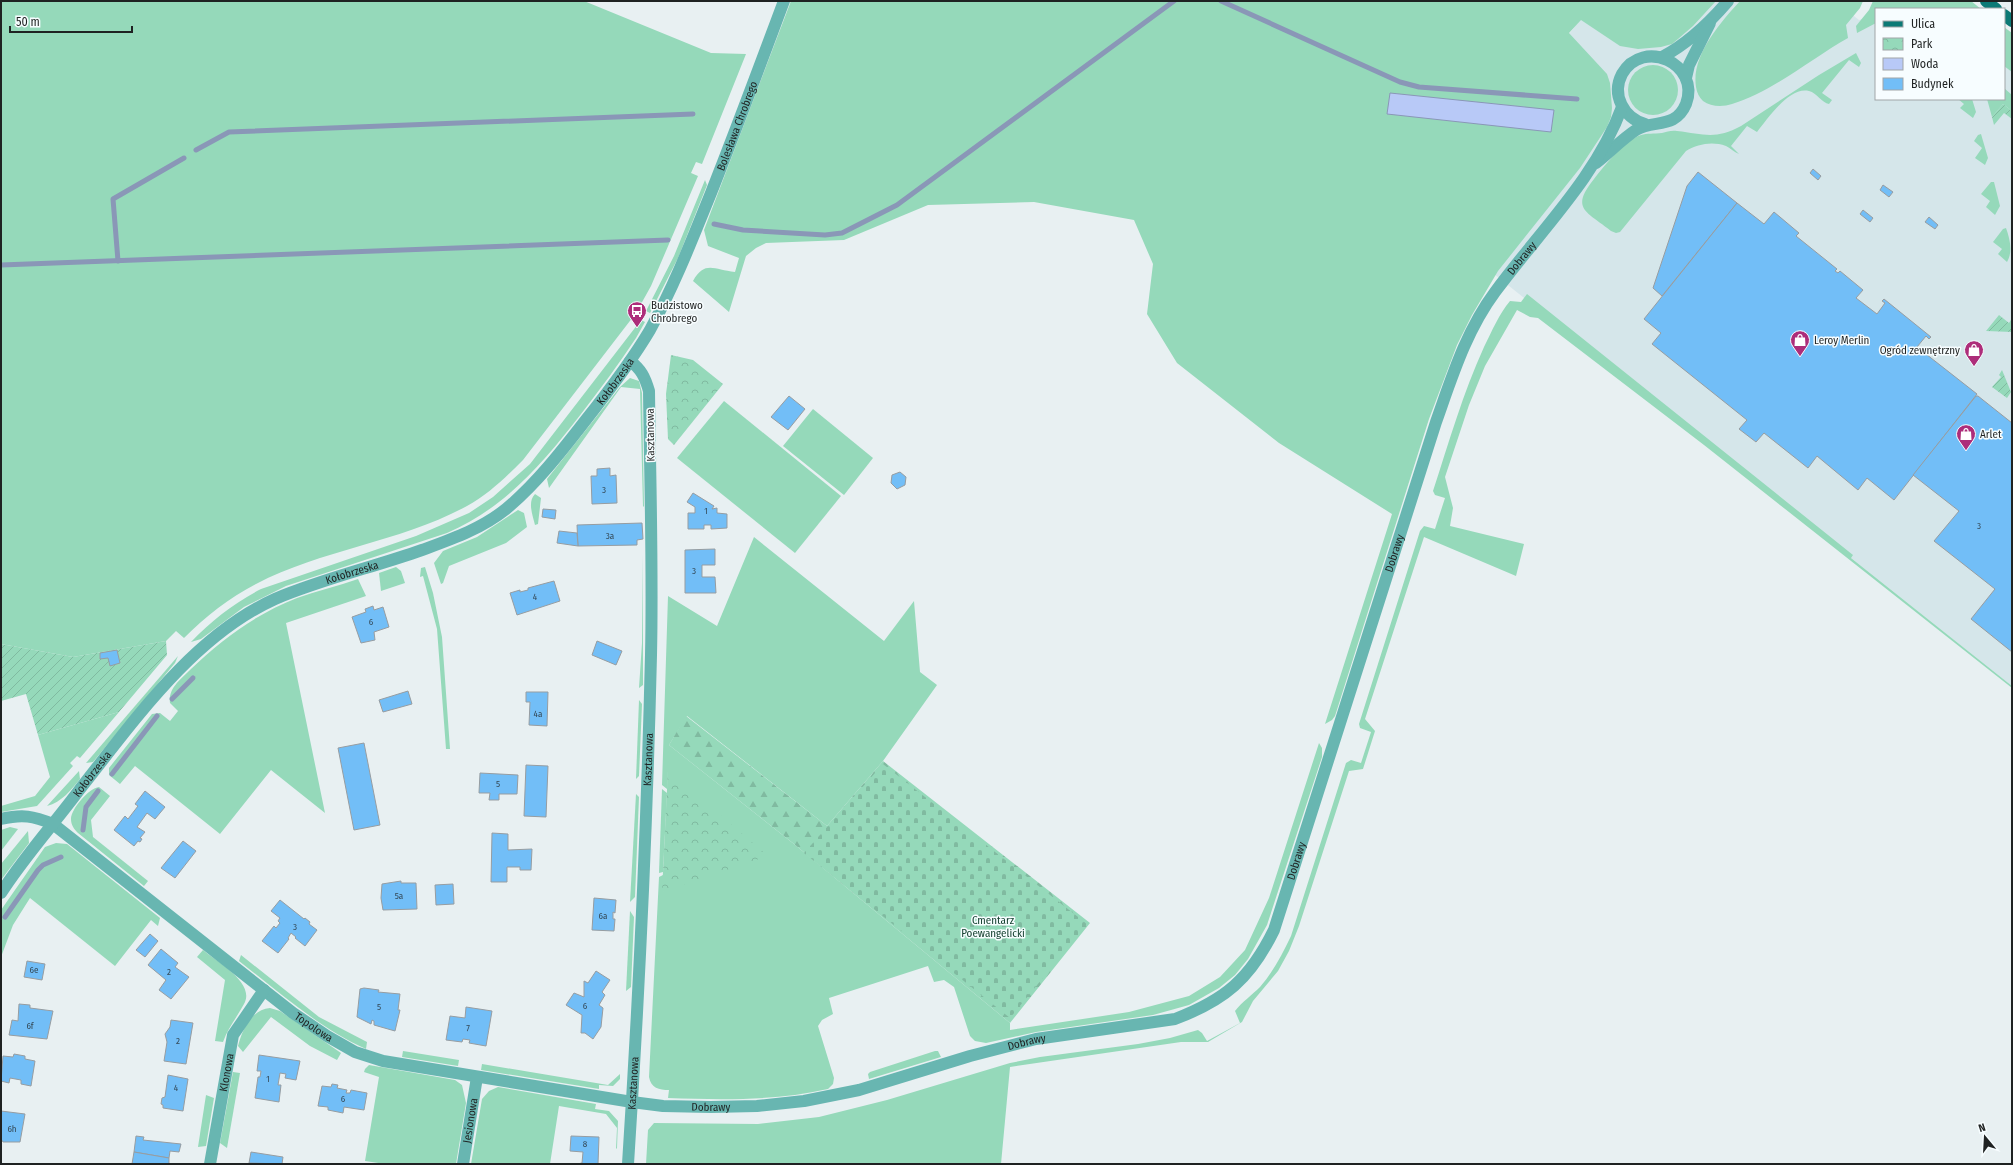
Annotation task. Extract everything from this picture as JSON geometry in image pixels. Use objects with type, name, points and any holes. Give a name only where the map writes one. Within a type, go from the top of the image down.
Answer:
[{"type":"main road","points":[[1986,1],[1995,8]]},
{"type":"street","name":"Bolesława Chrobrego","points":[[688,250],[784,1]]},
{"type":"street","points":[[1686,78],[1679,67],[1662,57],[1645,56],[1637,59],[1627,67],[1619,83],[1618,91],[1622,107],[1631,118],[1645,124],[1662,124],[1670,121],[1682,111],[1688,96],[1686,78],[1689,65],[1713,19],[1728,1]]},
{"type":"street","points":[[1662,57],[1713,19]]},
{"type":"street","name":"Dobrawy","points":[[632,1102],[663,1106],[738,1107],[781,1104],[838,1095],[1036,1039],[1174,1019],[1209,1005],[1241,980],[1254,965],[1265,948],[1276,924],[1436,422],[1463,348],[1494,293],[1592,167],[1622,107]]},
{"type":"street","name":"Dobrawy","points":[[1592,167],[1633,132],[1645,124]]},
{"type":"street","name":"Kołobrzeska","points":[[1,893],[21,864],[162,689],[190,659],[219,634],[247,614],[273,600],[449,541],[494,517],[523,494],[548,466],[630,361],[659,312],[688,250]]},
{"type":"street","name":"Kasztanowa","points":[[628,1164],[639,983],[647,782],[652,591],[649,390],[645,376],[630,361]]},
{"type":"street","name":"Topolowa","points":[[1,819],[16,816],[34,816],[53,824],[293,1013],[327,1036],[364,1056],[383,1061],[477,1078],[632,1102]]},
{"type":"street","name":"Klonowa","points":[[210,1164],[233,1035],[264,990]]},
{"type":"street","name":"Jesionowa","points":[[463,1164],[477,1078]]},
{"type":"shaded area","points":[[1695,1],[1835,1],[1859,20],[1875,15],[1875,100],[2005,100],[2005,58],[2012,64],[2012,686],[1484,266],[1569,34],[1581,19]]},
{"type":"green space","points":[[1,1],[584,1],[711,53],[746,54],[702,164],[696,162],[691,173],[698,176],[651,286],[636,313],[523,460],[504,479],[475,501],[442,518],[389,537],[308,562],[256,584],[236,595],[218,608],[184,638],[176,631],[166,641],[73,657],[1,644]]},
{"type":"green space","points":[[791,1],[1716,1],[1693,26],[1678,39],[1672,44],[1661,47],[1638,49],[1620,46],[1581,20],[1569,33],[1607,74],[1610,83],[1612,108],[1611,117],[1607,127],[1580,168],[1498,271],[1472,315],[1457,345],[1429,419],[1335,716],[1332,720],[1325,724],[1392,514],[1279,443],[1177,363],[1147,314],[1153,264],[1134,220],[1034,202],[928,205],[844,240],[766,243],[756,248],[746,256],[729,312],[693,281],[702,270],[706,268],[716,268],[735,272],[739,258],[708,246],[704,230]]},
{"type":"green space","points":[[1740,1],[1863,1],[1860,8],[1846,25],[1848,38],[1776,84],[1747,99],[1721,106],[1706,103],[1699,96],[1696,87],[1696,75],[1702,52],[1724,19]]},
{"type":"green space","points":[[1873,1],[1971,1],[1980,8],[1875,8],[1875,24],[1857,33],[1856,26],[1869,10]]},
{"type":"green space","points":[[2005,28],[2012,33],[2012,72],[2005,67]]},
{"type":"green space","points":[[1856,53],[1861,63],[1859,67],[1849,60],[1822,93],[1832,100],[1829,104],[1824,102],[1812,92],[1801,91],[1786,99],[1779,105],[1757,132],[1747,126],[1731,146],[1739,154],[1721,144],[1700,145],[1686,151],[1620,232],[1616,233],[1611,231],[1588,214],[1584,209],[1582,203],[1587,189],[1598,173],[1628,142],[1643,134],[1673,131],[1717,135],[1732,130],[1741,126],[1819,75]]},
{"type":"green space","points":[[1648,65],[1658,65],[1671,72],[1678,85],[1678,95],[1671,108],[1658,115],[1648,115],[1639,111],[1632,104],[1628,95],[1628,85],[1632,76],[1639,69]]},
{"type":"green space","points":[[2005,89],[2012,95],[2012,111],[2003,104],[1992,117],[1987,100],[2005,100]]},
{"type":"green space","points":[[1959,100],[1972,100],[1976,112],[1973,118],[1960,108],[1964,104]]},
{"type":"green space","points":[[2003,104],[2012,111],[2012,119],[2004,113],[1994,125],[1992,117]]},
{"type":"green space","points":[[1981,134],[1988,158],[1985,165],[1975,158],[1982,148],[1974,141],[1978,135]]},
{"type":"green space","points":[[705,180],[707,185],[678,258],[650,313],[646,311],[674,256]]},
{"type":"green space","points":[[1991,182],[1994,182],[2000,206],[1995,215],[1986,207],[1990,201],[1981,194]]},
{"type":"green space","points":[[2006,228],[2010,245],[2010,254],[2007,262],[1998,254],[2002,249],[1993,242],[2003,229]]},
{"type":"green space","points":[[1527,294],[1853,555],[1851,558],[2012,686],[2012,688],[1704,445],[1538,318],[1530,317],[1517,310],[1485,366],[1469,405],[1445,477],[1453,508],[1450,526],[1524,544],[1516,576],[1424,537],[1365,719],[1375,731],[1363,769],[1349,771],[1299,926],[1289,951],[1278,971],[1253,1001],[1242,1022],[1208,1042],[1181,1042],[1010,1067],[1001,1164],[646,1164],[648,1130],[654,1123],[758,1124],[819,1117],[887,1100],[1010,1063],[1040,1057],[1138,1044],[1170,1038],[1198,1030],[1207,1041],[1240,1023],[1235,1011],[1265,981],[1277,963],[1291,936],[1346,763],[1351,760],[1361,763],[1371,732],[1360,728],[1359,724],[1420,531],[1424,526],[1435,529],[1445,498],[1435,495],[1433,491],[1476,364],[1502,311],[1510,301],[1521,302]]},
{"type":"green space","points":[[1999,315],[2009,323],[2012,318],[2012,332],[1986,331]]},
{"type":"green space","points":[[641,320],[645,322],[636,338],[567,432],[522,482],[487,511],[468,523],[447,533],[286,586],[244,607],[201,639],[191,642],[224,612],[261,589],[416,536],[469,513],[493,497],[530,464]]},
{"type":"green space","points":[[671,355],[693,360],[723,384],[674,445],[668,439],[666,394]]},
{"type":"green space","points":[[2002,370],[2011,392],[2007,398],[1992,387],[2001,377],[1999,375]]},
{"type":"green space","points":[[630,378],[639,381],[642,393],[644,506],[643,507],[640,389],[621,387],[549,488],[547,479],[620,387]]},
{"type":"green space","points":[[724,401],[841,496],[795,553],[677,458]]},
{"type":"green space","points":[[813,409],[873,458],[844,495],[783,446]]},
{"type":"green space","points":[[535,494],[541,498],[538,524],[535,525],[531,501]]},
{"type":"green space","points":[[518,510],[524,513],[527,527],[506,543],[449,566],[443,583],[441,584],[434,563],[443,551],[477,537]]},
{"type":"green space","points":[[754,537],[884,641],[914,601],[920,672],[937,685],[883,761],[827,826],[687,716],[669,745],[794,844],[1010,1023],[1010,1030],[1129,1012],[1189,996],[1220,977],[1245,950],[1269,898],[1319,743],[1322,748],[1322,757],[1267,925],[1248,959],[1235,975],[1219,988],[1189,1005],[1153,1015],[1036,1032],[986,1043],[975,1041],[970,1036],[954,987],[944,980],[934,982],[928,966],[829,998],[833,1014],[822,1020],[818,1026],[834,1078],[833,1084],[828,1089],[768,1098],[708,1099],[668,1098],[669,1090],[656,1088],[650,1081],[649,1077],[659,877],[663,875],[663,892],[668,771],[667,789],[662,785],[668,596],[717,626]]},
{"type":"green space","points":[[643,554],[643,685],[639,688],[642,643]]},
{"type":"green space","points":[[396,567],[401,571],[405,583],[381,591],[379,573]]},
{"type":"green space","points":[[425,567],[433,593],[442,637],[450,749],[446,749],[437,629],[423,576],[420,577],[421,568]]},
{"type":"green space","points":[[358,579],[366,596],[286,623],[325,813],[271,770],[220,834],[135,766],[120,784],[109,775],[109,768],[152,714],[160,713],[170,721],[178,711],[170,703],[173,688],[179,680],[227,638],[240,628],[282,604],[305,595]]},
{"type":"green space","points":[[166,641],[167,655],[119,712],[38,735],[26,694],[1,701],[1,644],[73,657]]},
{"type":"green space","points":[[178,656],[175,663],[93,762],[86,763]]},
{"type":"green space","points":[[639,700],[642,704],[639,776],[636,779]]},
{"type":"green space","points":[[119,712],[80,758],[77,756],[70,763],[73,766],[37,806],[1,812],[1,806],[35,796],[50,777],[38,735]]},
{"type":"green space","name":"Cmentarz Poewangelicki","points":[[686,716],[827,826],[883,761],[1090,923],[1010,1023],[794,844],[669,745]]},
{"type":"green space","name":"Cmentarz Poewangelicki","points":[[883,764],[1087,924],[1010,1018],[804,853]]},
{"type":"green space","points":[[668,770],[768,856],[662,892]]},
{"type":"green space","points":[[79,771],[80,779],[70,791],[62,799],[47,806]]},
{"type":"green space","points":[[99,787],[110,796],[91,820],[93,837],[148,881],[144,886],[78,833],[72,825],[72,815],[77,805],[90,791]]},
{"type":"green space","points":[[662,789],[667,793],[663,872],[659,873]]},
{"type":"green space","points":[[636,794],[639,797],[635,897],[630,902]]},
{"type":"green space","points":[[10,827],[18,829],[1,851],[1,830]]},
{"type":"green space","points":[[28,831],[29,843],[1,880],[1,864]]},
{"type":"green space","points":[[56,843],[67,844],[160,918],[158,926],[151,920],[115,966],[30,898],[13,925],[1,957],[1,910],[45,847]]},
{"type":"green space","points":[[630,911],[634,917],[631,987],[626,991]]},
{"type":"green space","points":[[203,950],[233,974],[245,988],[246,996],[244,1004],[223,1042],[215,1041],[225,980],[197,957]]},
{"type":"green space","points":[[241,955],[319,1017],[367,1042],[366,1049],[332,1031],[300,1009],[239,961]]},
{"type":"green space","points":[[270,1008],[280,1011],[341,1053],[337,1060],[310,1046],[271,1017],[243,1052],[238,1046],[245,1027],[258,1012]]},
{"type":"green space","points":[[403,1051],[459,1060],[458,1066],[402,1057]]},
{"type":"green space","points":[[938,1051],[941,1057],[869,1079],[868,1074],[870,1072]]},
{"type":"green space","points":[[482,1064],[608,1085],[620,1074],[620,1079],[613,1086],[599,1085],[599,1089],[481,1070]]},
{"type":"green space","points":[[369,1065],[455,1080],[462,1085],[466,1103],[456,1164],[385,1164],[365,1161],[379,1077],[364,1072]]},
{"type":"green space","points":[[233,1072],[240,1073],[227,1148],[220,1143]]},
{"type":"green space","points":[[498,1087],[596,1104],[595,1109],[609,1111],[618,1121],[617,1148],[616,1149],[617,1128],[606,1114],[559,1106],[550,1164],[471,1164],[482,1099],[489,1091]]},
{"type":"green space","points":[[206,1095],[214,1098],[206,1146],[198,1147]]},
{"type":"water","points":[[1390,93],[1554,110],[1551,132],[1387,114]]},
{"type":"building","points":[[1813,169],[1821,176],[1818,180],[1810,173]]},
{"type":"building","points":[[1698,172],[1737,203],[1662,296],[1653,288],[1687,186]]},
{"type":"building","points":[[1883,185],[1893,192],[1889,197],[1880,190]]},
{"type":"building","name":"Leroy Merlin","points":[[1737,203],[1764,224],[1774,212],[1799,233],[1796,236],[1837,269],[1835,271],[1838,273],[1840,271],[1863,290],[1856,298],[1877,314],[1885,303],[1882,301],[1884,299],[1931,337],[1929,339],[1926,336],[1917,347],[1977,394],[1894,500],[1867,478],[1858,490],[1817,456],[1808,468],[1764,433],[1756,442],[1739,429],[1747,420],[1652,344],[1661,333],[1644,319]]},
{"type":"building","points":[[1863,210],[1873,218],[1870,222],[1860,214]]},
{"type":"building","points":[[1929,217],[1938,225],[1935,229],[1925,222]]},
{"type":"building","points":[[789,396],[805,409],[788,430],[771,417]]},
{"type":"building","points":[[1976,396],[1978,396],[2012,423],[2012,652],[1971,619],[1995,589],[1934,541],[1959,511],[1913,475]]},
{"type":"building","points":[[610,468],[610,476],[616,475],[617,503],[592,504],[591,476],[597,476],[597,469]]},
{"type":"building","points":[[900,472],[906,477],[905,485],[897,489],[891,483],[892,475]]},
{"type":"building","points":[[693,493],[714,506],[712,509],[717,508],[717,513],[727,514],[727,528],[711,529],[711,525],[704,525],[704,529],[688,529],[688,513],[695,513],[695,507],[687,502]]},
{"type":"building","points":[[543,509],[556,510],[555,519],[542,517]]},
{"type":"building","points":[[642,523],[643,539],[637,540],[637,545],[578,546],[577,525]]},
{"type":"building","points":[[559,531],[577,533],[578,546],[557,543]]},
{"type":"building","points":[[715,549],[715,565],[702,565],[702,577],[715,577],[716,593],[685,593],[685,550]]},
{"type":"building","points":[[554,581],[560,601],[517,615],[510,593],[520,590],[520,592],[528,590],[528,588]]},
{"type":"building","points":[[373,606],[374,610],[383,607],[389,627],[374,632],[375,640],[361,643],[352,617],[366,612],[365,609]]},
{"type":"building","points":[[597,641],[622,651],[616,665],[592,655]]},
{"type":"building","points":[[117,650],[120,663],[110,666],[108,658],[100,659],[100,653]]},
{"type":"building","points":[[408,691],[412,704],[383,712],[379,700]]},
{"type":"building","points":[[526,692],[548,692],[547,726],[529,725],[530,702],[526,702]]},
{"type":"building","points":[[364,743],[380,825],[354,830],[338,748]]},
{"type":"building","points":[[526,765],[548,766],[546,817],[524,816]]},
{"type":"building","points":[[480,773],[518,775],[517,794],[499,794],[499,800],[489,800],[490,793],[479,793]]},
{"type":"building","points":[[145,791],[165,807],[155,819],[147,813],[137,827],[145,832],[140,838],[142,839],[140,842],[138,841],[134,846],[114,830],[125,816],[128,819],[138,806],[135,804]]},
{"type":"building","points":[[492,833],[508,834],[508,850],[532,849],[531,870],[520,870],[520,867],[507,867],[507,882],[491,882]]},
{"type":"building","points":[[183,841],[196,851],[175,878],[161,868]]},
{"type":"building","points":[[401,881],[401,883],[416,883],[417,909],[383,910],[381,898],[382,884]]},
{"type":"building","points":[[453,884],[454,904],[436,905],[435,885]]},
{"type":"building","points":[[594,898],[616,900],[615,913],[613,912],[613,919],[615,919],[614,931],[592,930]]},
{"type":"building","points":[[280,900],[310,922],[309,924],[317,930],[305,946],[291,933],[288,938],[289,939],[278,953],[262,941],[274,926],[276,928],[280,923],[278,921],[280,918],[271,911]]},
{"type":"building","points":[[150,934],[158,941],[145,957],[136,950]]},
{"type":"building","points":[[161,949],[178,963],[175,967],[189,977],[171,999],[159,990],[166,980],[148,965]]},
{"type":"building","points":[[27,961],[45,964],[42,980],[24,977]]},
{"type":"building","points":[[596,971],[610,980],[602,992],[605,995],[599,1005],[603,1008],[601,1027],[593,1039],[585,1033],[581,1033],[582,1015],[566,1005],[574,993],[584,997],[584,981],[588,983]]},
{"type":"building","points":[[364,988],[379,990],[378,992],[400,994],[398,1010],[400,1010],[395,1031],[374,1025],[374,1021],[372,1020],[371,1024],[357,1017],[360,989]]},
{"type":"building","points":[[19,1004],[30,1005],[30,1008],[53,1011],[47,1039],[9,1035],[12,1020],[18,1021]]},
{"type":"building","points":[[466,1007],[492,1011],[486,1046],[469,1043],[470,1040],[463,1039],[462,1042],[446,1040],[450,1016],[465,1018]]},
{"type":"building","points":[[171,1020],[193,1023],[186,1064],[164,1061],[167,1042],[165,1034],[170,1027]]},
{"type":"building","points":[[14,1054],[25,1056],[25,1059],[35,1061],[31,1086],[21,1084],[21,1080],[10,1078],[9,1083],[1,1081],[3,1056],[13,1057]]},
{"type":"building","points":[[259,1055],[300,1061],[296,1080],[285,1078],[286,1074],[280,1073],[278,1085],[281,1085],[279,1102],[255,1098],[258,1077],[260,1077],[261,1071],[257,1071]]},
{"type":"building","points":[[168,1075],[188,1079],[183,1111],[163,1108],[163,1105],[161,1104],[162,1098],[165,1097]]},
{"type":"building","points":[[332,1084],[338,1085],[337,1088],[347,1090],[346,1093],[350,1093],[351,1090],[367,1093],[364,1110],[344,1107],[343,1113],[328,1110],[328,1107],[318,1106],[322,1086],[331,1087]]},
{"type":"building","points":[[1,1111],[25,1114],[20,1142],[3,1142],[1,1139]]},
{"type":"building","points":[[136,1136],[144,1137],[143,1140],[181,1144],[179,1152],[170,1151],[169,1158],[134,1152]]},
{"type":"building","points":[[571,1136],[599,1137],[598,1164],[577,1164],[582,1163],[583,1152],[570,1151]]},
{"type":"building","points":[[134,1152],[169,1158],[169,1164],[132,1164]]},
{"type":"building","points":[[251,1152],[283,1157],[282,1164],[249,1163]]},
{"type":"waterway","points":[[714,224],[743,230],[825,235],[842,233],[897,205],[1174,1]]},
{"type":"waterway","points":[[1221,1],[1400,82],[1419,87],[1577,99]]},
{"type":"waterway","points":[[196,150],[229,132],[693,114]]},
{"type":"waterway","points":[[118,261],[113,199],[184,158]]},
{"type":"waterway","points":[[1,265],[668,240]]},
{"type":"waterway","points":[[172,699],[193,678]]},
{"type":"waterway","points":[[112,774],[157,716]]},
{"type":"waterway","points":[[83,830],[86,807],[98,791]]},
{"type":"waterway","points":[[5,917],[38,870],[43,865],[61,857]]},
{"type":"place","name":"Budzistowo Chrobrego","points":[[637,328]]},
{"type":"place","name":"Leroy Merlin","points":[[1800,357]]},
{"type":"place","name":"Ogród zewnętrzny","points":[[1974,367]]},
{"type":"place","name":"Arlet","points":[[1966,451]]}]
